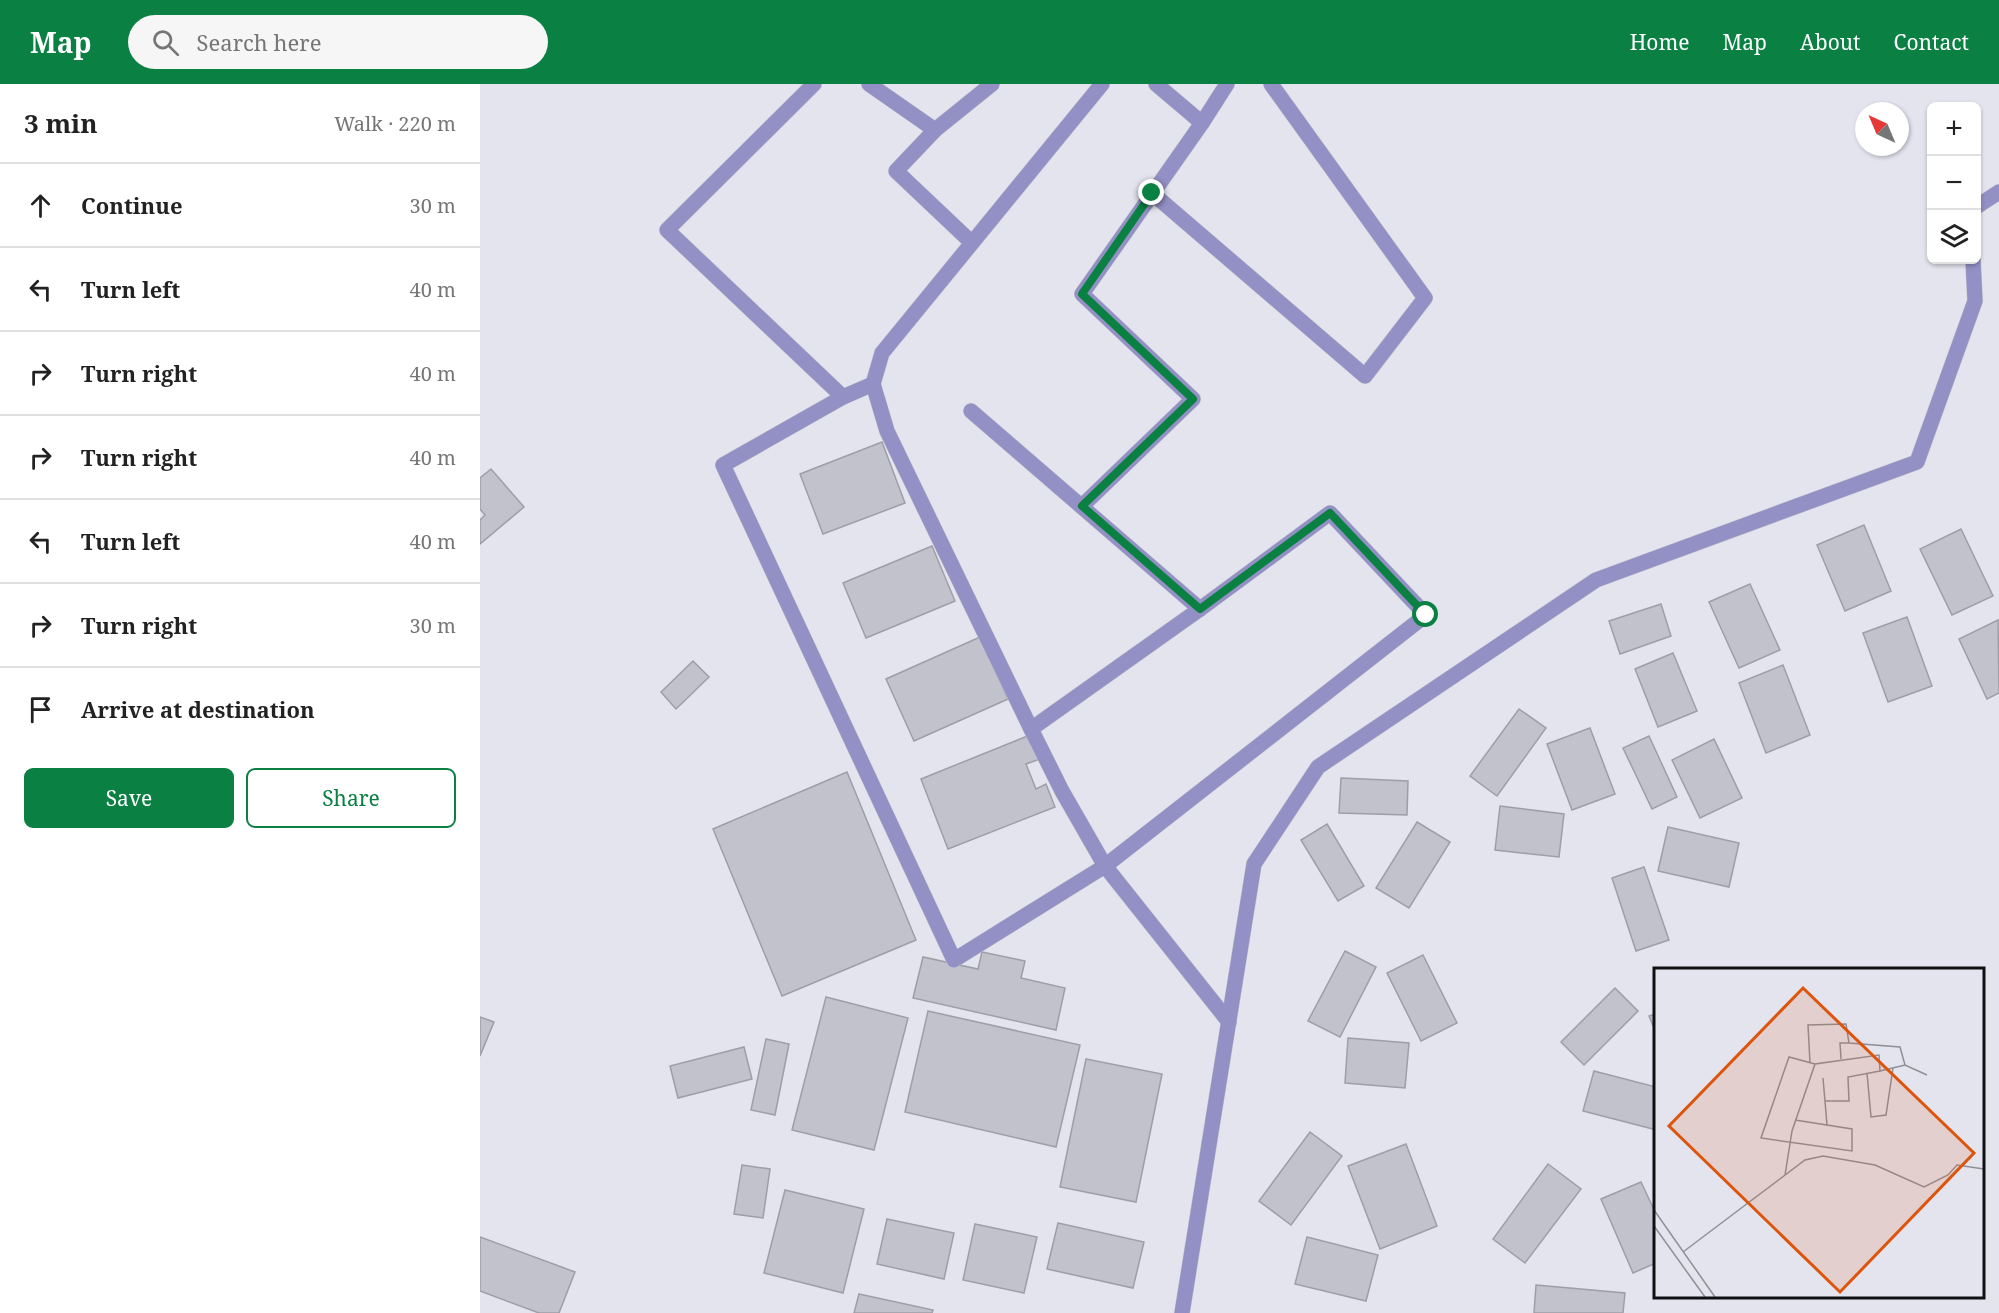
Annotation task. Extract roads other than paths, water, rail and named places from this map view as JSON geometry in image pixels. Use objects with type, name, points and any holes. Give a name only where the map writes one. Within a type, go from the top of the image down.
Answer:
[{"type":"street","points":[[814,84],[668,230],[843,397]]},
{"type":"street","points":[[869,84],[935,130]]},
{"type":"street","points":[[971,242],[896,171],[935,130],[992,84]]},
{"type":"street","points":[[1102,84],[882,353],[873,384],[886,431],[1062,791],[1105,866],[1228,1022]]},
{"type":"street","points":[[1156,84],[1202,123]]},
{"type":"street","points":[[1082,506],[1193,399],[1082,294],[1227,84]]},
{"type":"street","points":[[1152,193],[1365,376],[1425,298],[1271,84]]},
{"type":"street","points":[[1981,204],[1999,192]]},
{"type":"street","points":[[1182,1313],[1254,864],[1318,767],[1596,580],[1917,462],[1975,301],[1973,264]]},
{"type":"street","points":[[873,384],[843,397],[723,465],[954,960],[1105,866],[1426,615],[1330,513],[1031,729]]},
{"type":"street","points":[[971,411],[1200,609]]}]
